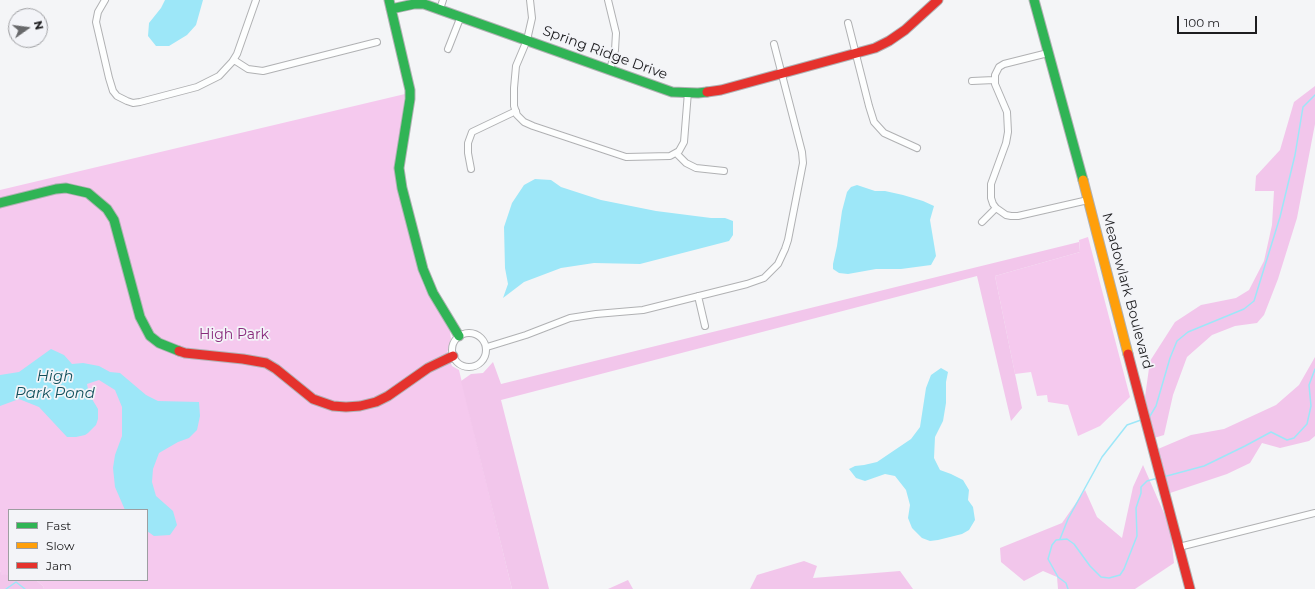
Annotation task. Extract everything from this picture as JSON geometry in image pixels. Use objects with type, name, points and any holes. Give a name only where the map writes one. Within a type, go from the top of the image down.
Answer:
[{"type":"street","points":[[105,0],[97,16],[97,32],[110,85],[113,91],[121,99],[133,103],[197,87],[219,76],[238,54],[256,0]]},
{"type":"street","points":[[389,0],[410,90],[410,99],[399,168],[402,188],[423,269],[433,293],[460,336]]},
{"type":"street","points":[[530,0],[532,18],[527,40],[514,74],[514,98],[516,111],[521,119],[533,126],[626,158],[670,156],[676,153],[682,146],[685,139],[688,92]]},
{"type":"street","points":[[608,0],[616,33],[615,50],[610,70]]},
{"type":"street","name":"Spring Ridge Drive","points":[[391,10],[414,4],[442,4],[461,16],[672,92],[698,93],[721,90],[875,48],[895,38],[938,0]]},
{"type":"street","name":"Meadowlark Boulevard","points":[[1034,0],[1190,589]]},
{"type":"street","points":[[448,49],[461,16]]},
{"type":"street","points":[[848,24],[874,122],[884,133],[917,148]]},
{"type":"street","points":[[234,60],[248,69],[263,71],[377,42]]},
{"type":"street","points":[[487,346],[526,335],[570,318],[601,313],[643,310],[747,284],[764,278],[778,264],[787,243],[803,165],[802,152],[774,44]]},
{"type":"street","points":[[1048,52],[1004,64],[996,72],[994,80],[1004,103],[1008,125],[1006,143],[990,189],[992,202],[996,208],[1006,215],[1018,216],[1088,200]]},
{"type":"street","points":[[972,81],[994,80]]},
{"type":"street","points":[[471,169],[468,143],[472,132],[516,111]]},
{"type":"street","points":[[676,153],[686,163],[696,168],[724,172]]},
{"type":"street","points":[[0,203],[61,188],[88,193],[107,209],[114,220],[138,310],[144,327],[150,336],[167,348],[185,353],[243,358],[266,363],[276,369],[313,399],[323,403],[333,406],[346,407],[360,406],[376,402],[388,396],[428,368],[453,356]]},
{"type":"street","points":[[982,222],[996,208]]},
{"type":"street","points":[[698,296],[705,326]]},
{"type":"street","points":[[466,333],[476,334],[484,340],[487,346],[483,362],[471,368],[462,367],[453,356],[452,345],[460,336],[466,333]]},
{"type":"street","points":[[1179,547],[1315,513]]},
{"type":"green space","name":"High Park","points":[[405,94],[395,166],[396,181],[419,272],[424,286],[450,331],[451,339],[447,353],[452,366],[459,370],[512,589],[44,589],[37,581],[148,581],[148,509],[8,509],[8,574],[2,576],[0,570],[0,190]]},
{"type":"green space","points":[[1088,237],[1130,397],[1100,426],[1078,436],[1068,405],[1048,402],[1047,395],[1037,396],[1031,372],[1015,374],[995,276],[1080,252],[1079,240]]},
{"type":"shaded area","points":[[1315,86],[1315,124],[1297,218],[1278,279],[1264,315],[1257,323],[1235,326],[1212,335],[1187,357],[1173,395],[1164,435],[1154,438],[1145,397],[1150,361],[1175,322],[1201,305],[1236,298],[1249,290],[1264,261],[1272,225],[1274,191],[1255,191],[1256,176],[1280,150],[1294,102]]},
{"type":"shaded area","points":[[1079,242],[1080,252],[995,276],[1022,408],[1011,421],[977,276],[501,400],[549,589],[512,589],[461,381],[471,374],[483,373],[493,362],[501,384]]},
{"type":"shaded area","points":[[1315,357],[1315,436],[1309,441],[1280,448],[1262,443],[1250,463],[1227,474],[1170,493],[1158,449],[1191,435],[1224,429],[1276,405],[1299,385]]},
{"type":"shaded area","points":[[1143,465],[1170,527],[1174,563],[1135,589],[1058,589],[1057,577],[1043,571],[1024,581],[1001,562],[1000,548],[1062,523],[1085,490],[1097,517],[1122,538],[1133,487]]},
{"type":"shaded area","points":[[804,561],[817,566],[813,578],[900,571],[913,589],[750,589],[757,575]]},
{"type":"shaded area","points":[[0,570],[2,575],[8,574],[8,581],[37,581],[44,589],[0,589]]},
{"type":"shaded area","points":[[628,580],[633,589],[608,589]]},
{"type":"water","points":[[165,0],[203,0],[196,25],[187,35],[169,46],[156,46],[148,36],[149,23],[161,8]]},
{"type":"water","points":[[535,179],[551,180],[561,187],[601,200],[656,211],[711,218],[725,218],[733,221],[733,235],[729,241],[640,264],[594,263],[561,268],[524,282],[503,298],[508,284],[505,268],[504,227],[512,203],[524,185]]},
{"type":"water","points":[[857,185],[875,191],[885,191],[903,195],[934,206],[930,220],[936,256],[931,265],[901,269],[876,269],[848,274],[839,273],[833,269],[842,211],[847,192],[851,187]]},
{"type":"water","name":"High Park Pond","points":[[51,349],[64,355],[72,364],[83,363],[99,366],[110,372],[120,373],[146,395],[158,401],[199,402],[200,416],[197,430],[189,438],[178,442],[159,453],[153,469],[152,482],[156,496],[173,511],[177,525],[170,535],[154,536],[148,532],[148,509],[125,509],[115,487],[113,468],[115,455],[122,436],[122,407],[115,390],[99,380],[87,384],[89,394],[98,409],[98,419],[96,425],[85,435],[67,437],[39,407],[19,399],[0,406],[0,375],[19,372]]},
{"type":"water","points":[[941,368],[948,372],[946,382],[946,403],[943,421],[935,437],[934,458],[940,470],[963,480],[969,490],[968,500],[973,507],[975,520],[969,530],[962,534],[930,541],[922,538],[912,528],[908,518],[910,505],[906,490],[895,476],[885,474],[865,481],[856,478],[849,469],[855,466],[877,462],[911,439],[920,427],[926,388],[931,375]]},
{"type":"waterway","points":[[1150,416],[1156,406],[1170,358],[1177,341],[1188,332],[1244,309],[1254,301],[1280,217],[1295,155],[1303,107],[1315,95]]},
{"type":"waterway","points":[[1163,477],[1204,466],[1271,432],[1287,440],[1294,438],[1307,424],[1311,406],[1309,385],[1315,369]]},
{"type":"waterway","points":[[1060,539],[1068,519],[1102,457],[1127,425],[1141,420]]},
{"type":"waterway","points":[[1068,589],[1066,583],[1058,577],[1048,559],[1052,545],[1056,540],[1067,539],[1074,544],[1090,566],[1101,577],[1109,578],[1120,575],[1124,569],[1137,536],[1136,508],[1141,493],[1141,487],[1147,481],[1158,478]]},
{"type":"waterway","points":[[6,589],[16,582],[25,589]]},
{"type":"traffic: fast","points":[[389,0],[410,90],[410,99],[399,168],[402,188],[423,269],[433,293],[459,336]]},
{"type":"traffic: fast","points":[[1034,0],[1083,180]]},
{"type":"traffic: fast","points":[[391,9],[414,4],[424,4],[672,92],[707,92]]},
{"type":"traffic: fast","points":[[0,203],[56,189],[66,188],[88,193],[107,209],[114,220],[140,317],[150,336],[159,343],[179,351]]},
{"type":"traffic: slow","points":[[1083,180],[1128,354]]},
{"type":"traffic: jam","points":[[707,92],[721,90],[875,48],[889,41],[905,30],[938,0]]},
{"type":"traffic: jam","points":[[179,351],[266,363],[276,369],[313,399],[333,406],[346,407],[360,406],[376,402],[388,396],[428,368],[453,356]]},
{"type":"traffic: jam","points":[[1128,354],[1190,589]]}]
